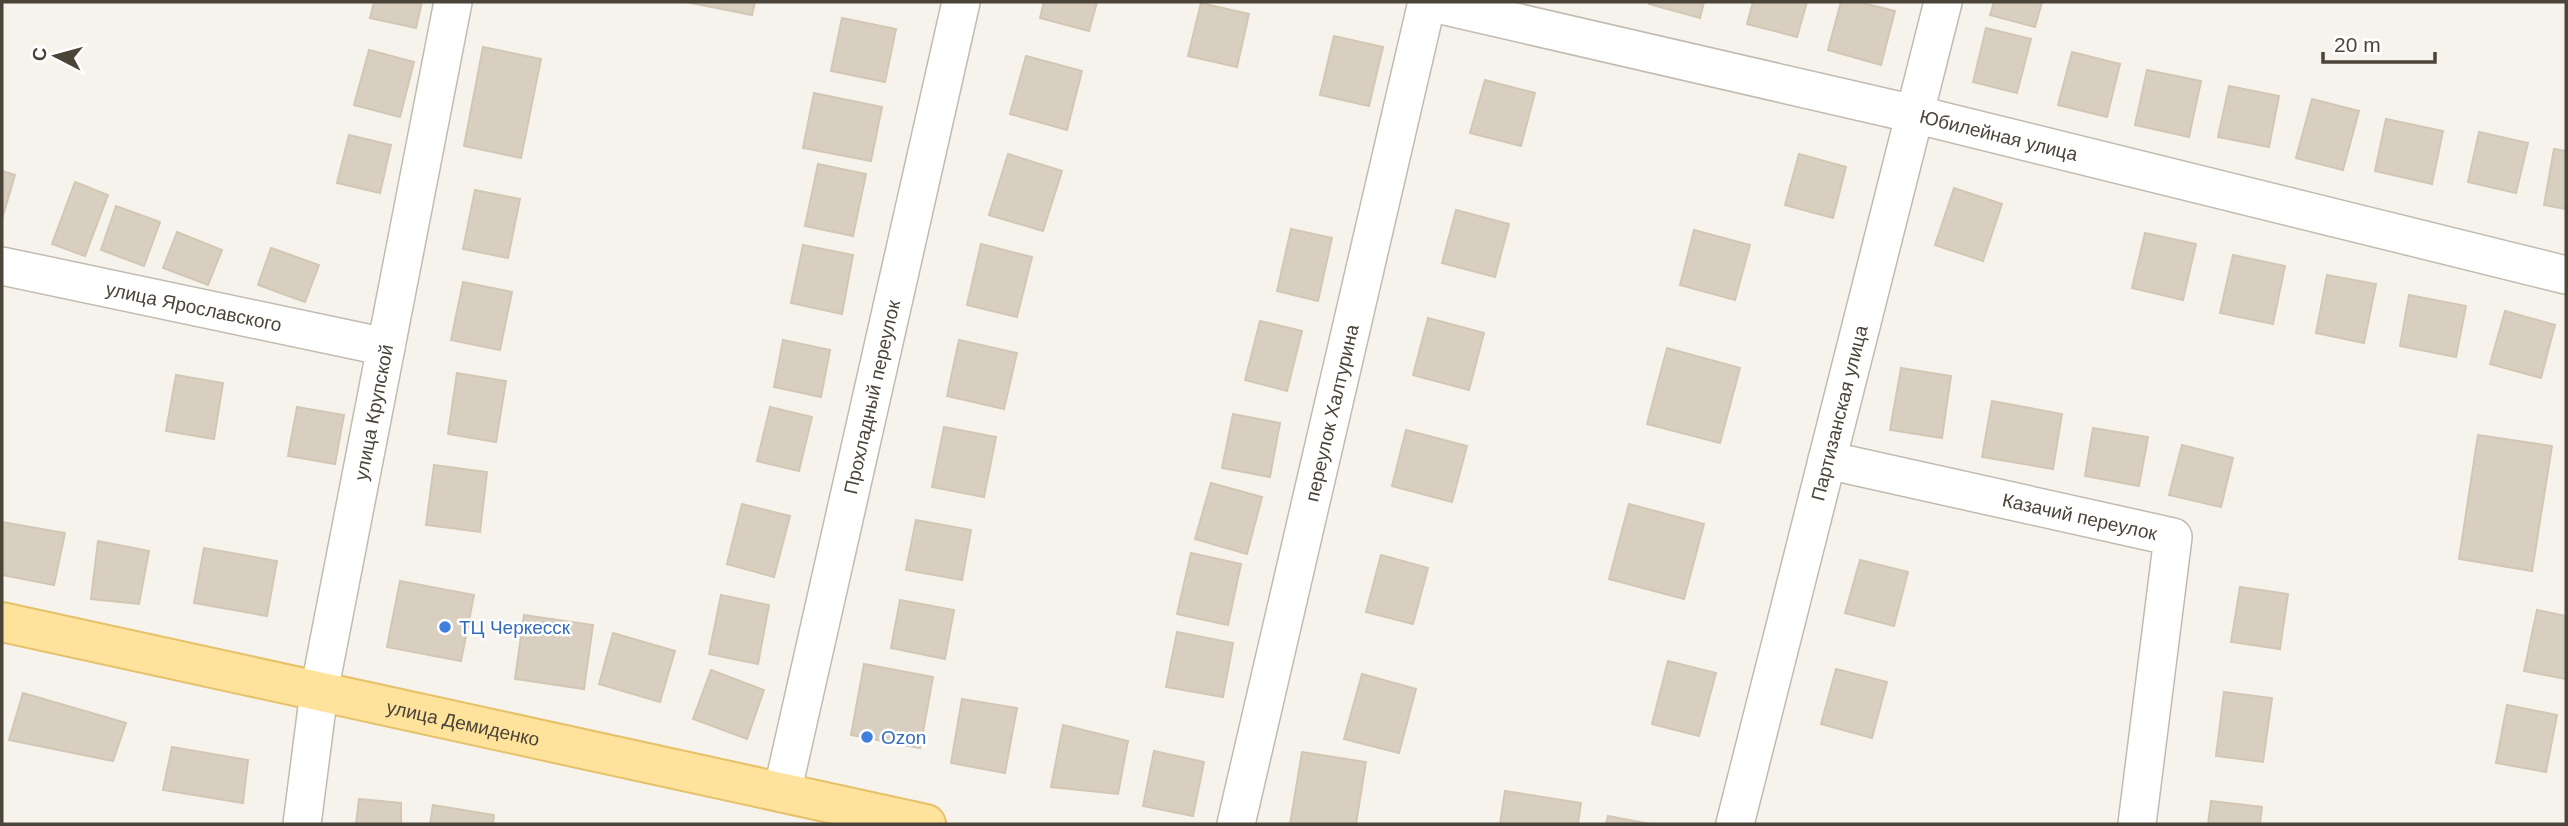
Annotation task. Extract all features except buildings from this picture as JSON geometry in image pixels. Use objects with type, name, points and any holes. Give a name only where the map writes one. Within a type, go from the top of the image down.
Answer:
[{"type":"main road","name":"улица Демиденко","points":[[2,622],[926,824]]},
{"type":"street","name":"улица Крупской","points":[[302,824],[319,692],[453,2]]},
{"type":"street","name":"Прохладный переулок","points":[[782,793],[961,2]]},
{"type":"street","name":"Юбилейная улица","points":[[1428,2],[1914,114],[2566,275]]},
{"type":"street","name":"переулок Халтурина","points":[[1236,824],[1428,2]]},
{"type":"street","name":"Партизанская улица","points":[[1735,824],[1943,2]]},
{"type":"street","name":"улица Ярославского","points":[[2,266],[386,348]]},
{"type":"street","name":"Казачий переулок","points":[[1827,460],[2173,537],[2137,824]]},
{"type":"place","name":"ТЦ Черкесск","points":[[445,627]]},
{"type":"place","name":"Ozon","points":[[867,737]]}]
